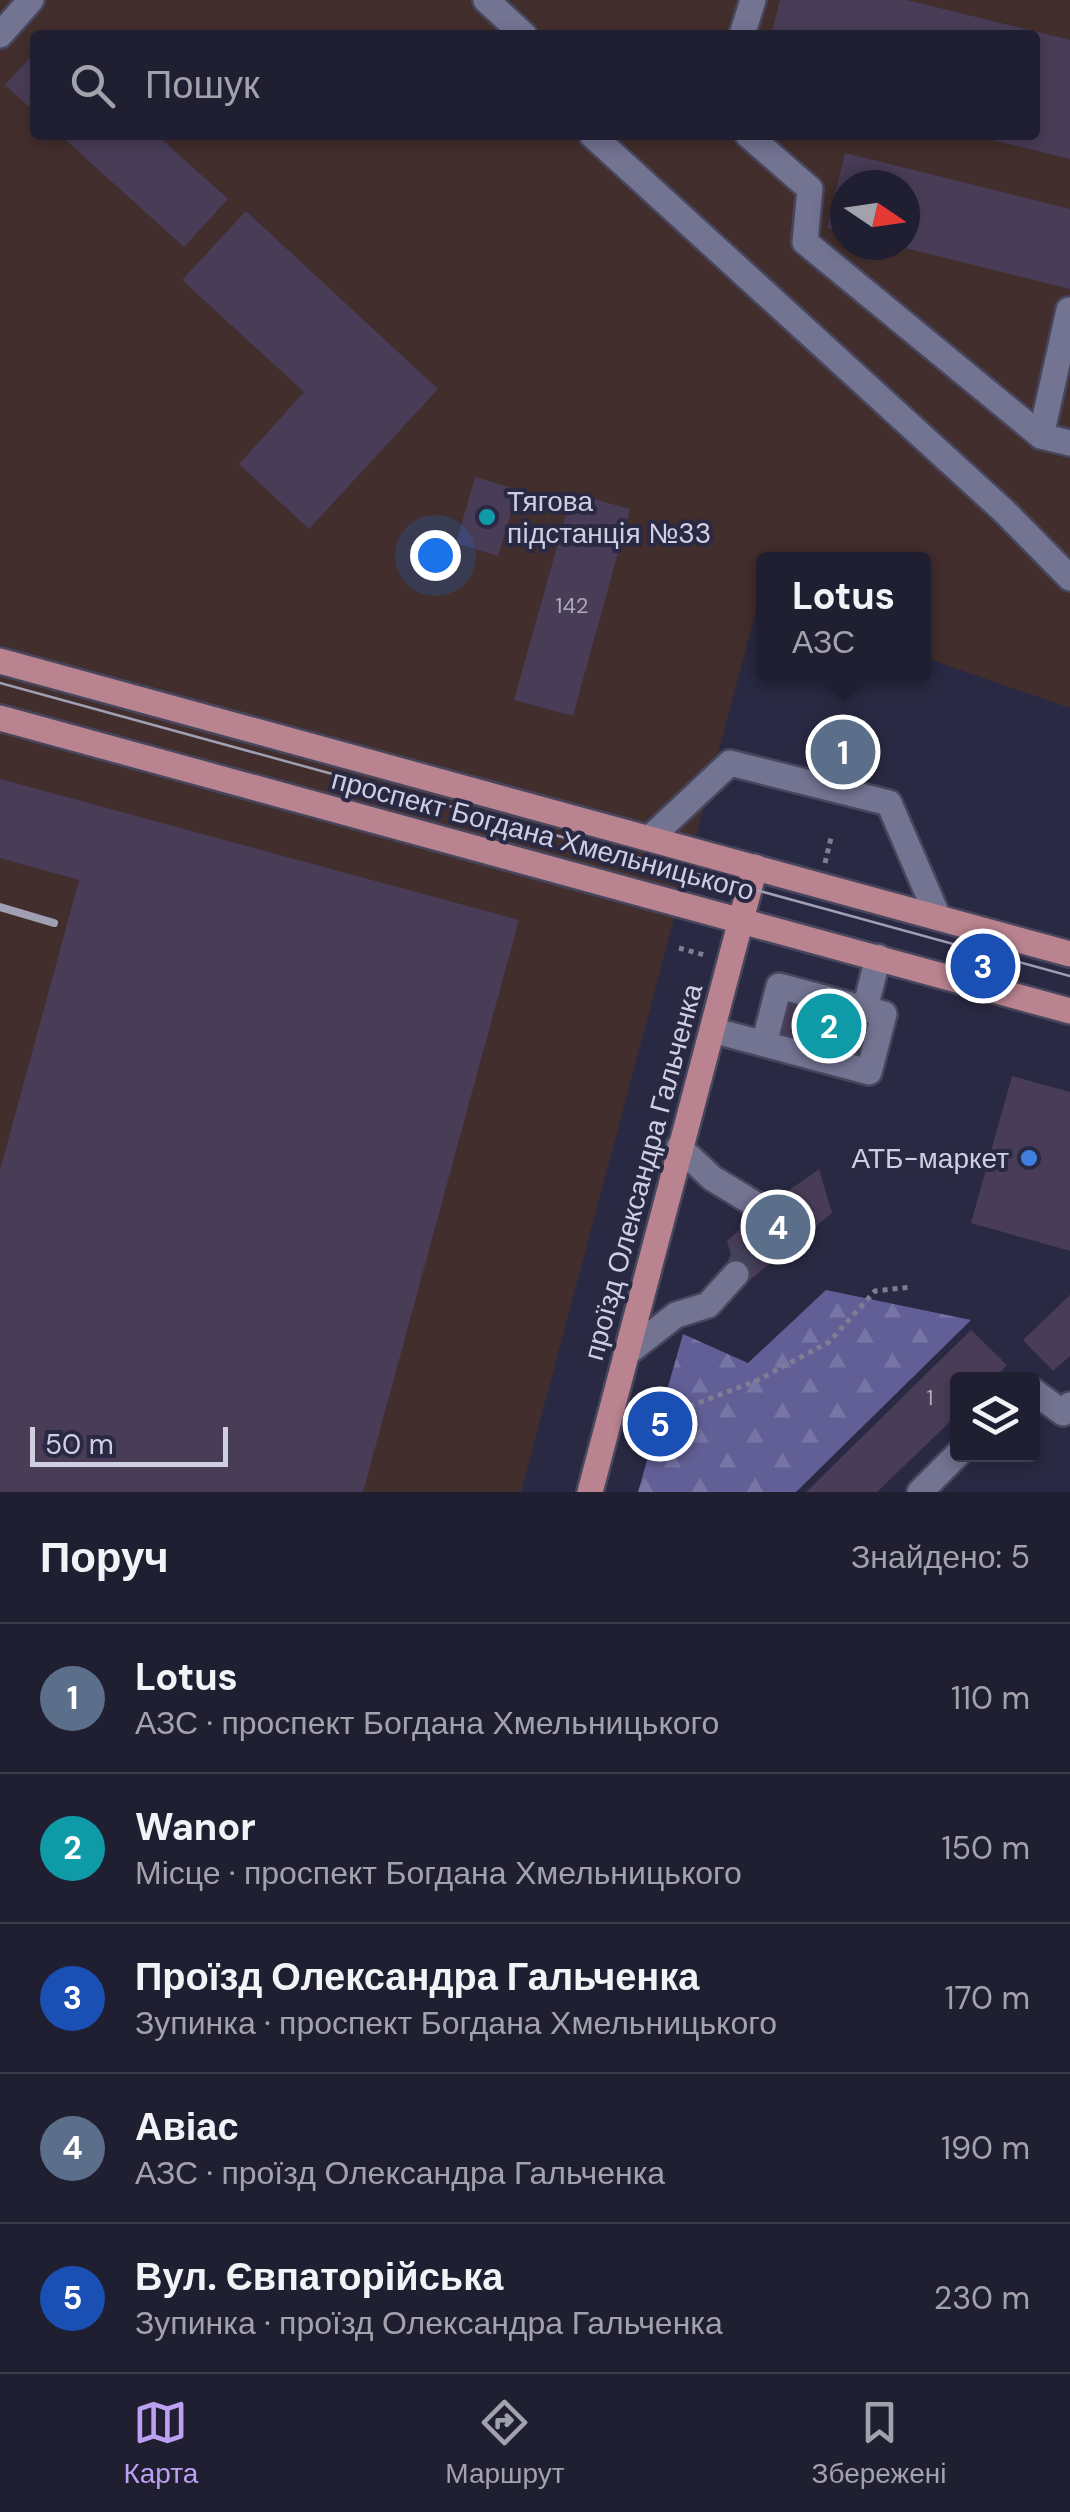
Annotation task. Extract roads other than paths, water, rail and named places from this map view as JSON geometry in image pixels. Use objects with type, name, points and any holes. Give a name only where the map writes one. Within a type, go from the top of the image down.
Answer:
[{"type":"main road","name":"проспект Богдана Хмельницького","points":[[0,662],[1070,954]]},
{"type":"main road","name":"проспект Богдана Хмельницького","points":[[0,718],[1070,1011]]},
{"type":"main road","name":"проїзд Олександра Гальченка","points":[[590,1492],[755,867]]},
{"type":"lane","points":[[0,35],[31,0]]},
{"type":"lane","points":[[486,0],[519,30]]},
{"type":"lane","points":[[744,30],[753,0]]},
{"type":"lane","points":[[597,140],[1005,512],[1070,578]]},
{"type":"lane","points":[[754,140],[810,189],[805,242],[1041,436],[1070,443]]},
{"type":"lane","points":[[1041,436],[1069,310]]},
{"type":"lane","points":[[650,838],[730,763],[889,802],[938,917]]},
{"type":"lane","points":[[865,1008],[878,957]]},
{"type":"lane","points":[[712,1030],[764,1044],[869,1072],[884,1014],[779,986],[764,1044]]},
{"type":"lane","points":[[680,1148],[712,1178],[763,1209]]},
{"type":"lane","points":[[626,1354],[676,1315],[708,1305],[736,1274]]},
{"type":"lane","points":[[1040,1395],[1068,1412]]},
{"type":"lane","points":[[920,1492],[950,1462]]},
{"type":"tunnel","points":[[736,1274],[763,1209]]},
{"type":"tram line","points":[[0,683],[1070,976]]},
{"type":"railway","points":[[0,907],[54,923]]},
{"type":"place","name":"Тягова пiдстанцiя №33","points":[[487,517]]},
{"type":"place","name":"Lotus","points":[[843,752]]},
{"type":"place","name":"Проїзд Олександра Гальченка","points":[[983,966]]},
{"type":"place","name":"Wanor","points":[[829,1026]]},
{"type":"place","name":"АТБ-маркет","points":[[1029,1158]]},
{"type":"place","name":"Авіас","points":[[778,1227]]},
{"type":"place","name":"Вул. Євпаторійська","points":[[660,1424]]}]
